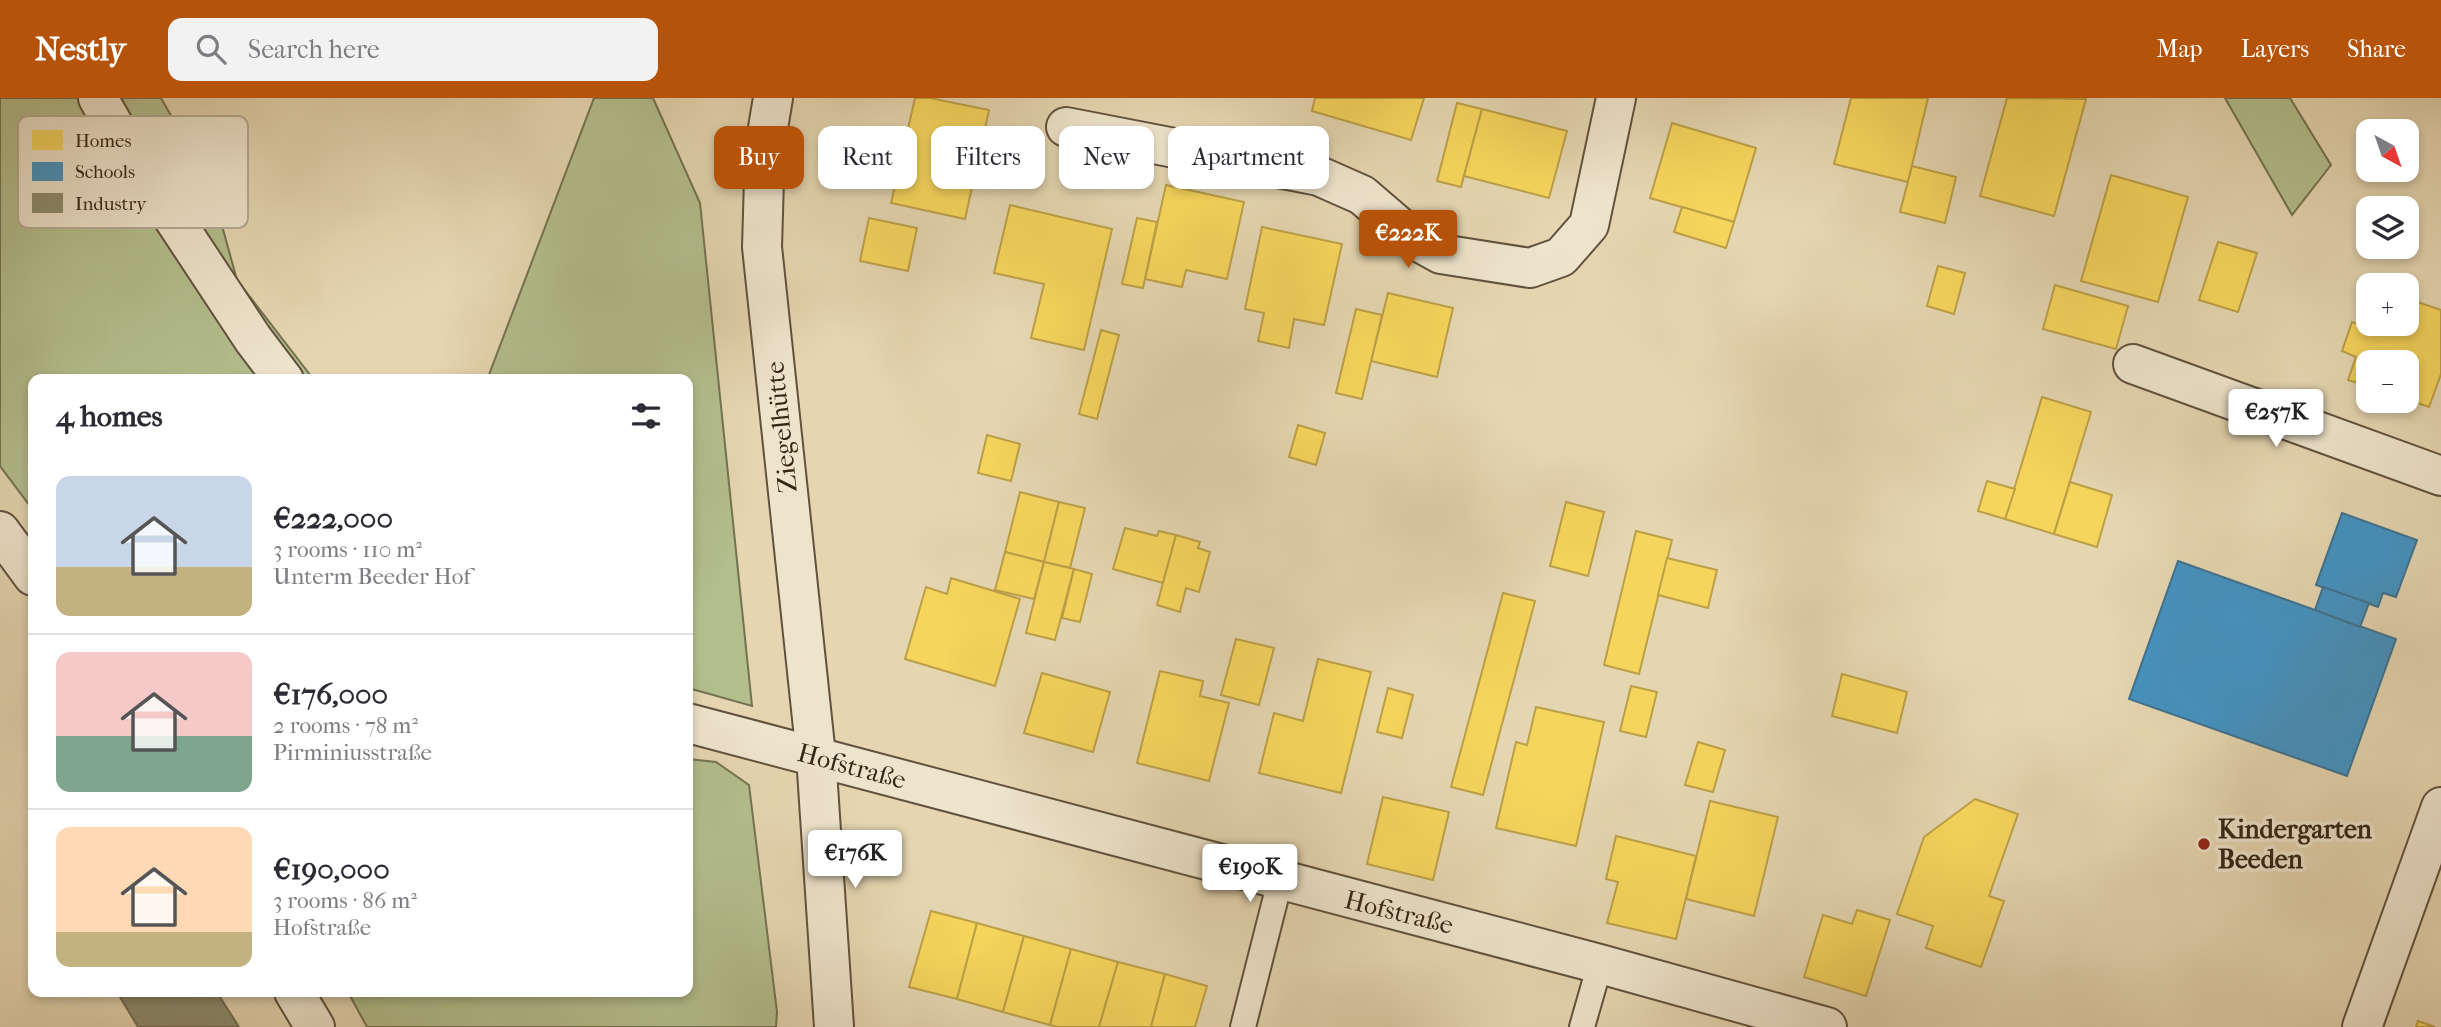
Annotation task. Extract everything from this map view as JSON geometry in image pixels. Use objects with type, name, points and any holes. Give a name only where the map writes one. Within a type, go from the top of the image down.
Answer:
[{"type":"street","points":[[98,98],[108,116]]},
{"type":"street","name":"Ziegelhütte","points":[[773,98],[765,146],[762,247],[816,756],[834,1027]]},
{"type":"street","points":[[1154,144],[1319,176],[1362,195],[1412,238],[1441,254],[1530,268],[1561,257],[1589,225],[1616,98]]},
{"type":"street","points":[[179,228],[245,328],[280,374]]},
{"type":"street","points":[[2133,364],[2441,476]]},
{"type":"street","points":[[0,531],[28,569]]},
{"type":"street","name":"Hofstraße","points":[[693,724],[1600,964],[1827,1027]]},
{"type":"street","points":[[2362,1027],[2441,807]]},
{"type":"street","points":[[297,997],[315,1027]]},
{"type":"lane","points":[[1244,1027],[1280,881]]},
{"type":"lane","points":[[1582,1027],[1600,964]]},
{"type":"green space","points":[[0,98],[161,98],[171,116],[18,116],[18,228],[223,228],[237,280],[309,374],[28,374],[28,503],[0,466]]},
{"type":"green space","points":[[594,98],[653,98],[700,203],[752,706],[693,689],[693,374],[489,374]]},
{"type":"green space","points":[[2225,98],[2290,98],[2331,165],[2292,215]]},
{"type":"green space","points":[[693,760],[716,762],[749,785],[777,1012],[776,1027],[367,1027],[351,997],[693,997]]},
{"type":"building: Homes","points":[[915,98],[930,98],[989,110],[985,126],[931,126],[931,189],[972,189],[965,219],[891,203],[894,189],[917,189],[917,126],[909,126]]},
{"type":"building: Homes","points":[[1315,98],[1424,98],[1411,140],[1312,111]]},
{"type":"building: Homes","points":[[1851,98],[1928,98],[1908,182],[1834,164]]},
{"type":"building: Homes","points":[[2007,98],[2086,99],[2054,216],[1980,196]]},
{"type":"building: Homes","points":[[1457,103],[1482,109],[1461,187],[1437,181]]},
{"type":"building: Homes","points":[[1482,109],[1567,131],[1549,198],[1464,176]]},
{"type":"building: Homes","points":[[1672,123],[1756,148],[1734,222],[1650,198]]},
{"type":"building: Homes","points":[[1912,166],[1956,177],[1945,223],[1900,212]]},
{"type":"building: Homes","points":[[2111,175],[2188,197],[2158,302],[2081,281]]},
{"type":"building: Homes","points":[[1166,185],[1168,189],[1184,189],[1244,202],[1227,279],[1186,270],[1182,287],[1145,279]]},
{"type":"building: Homes","points":[[1010,205],[1112,229],[1084,350],[1031,338],[1044,284],[994,273]]},
{"type":"building: Homes","points":[[1682,207],[1734,222],[1726,248],[1674,232]]},
{"type":"building: Homes","points":[[869,218],[917,228],[908,271],[860,261]]},
{"type":"building: Homes","points":[[1137,218],[1157,222],[1143,288],[1122,284]]},
{"type":"building: Homes","points":[[1262,227],[1342,244],[1324,325],[1294,319],[1289,348],[1258,341],[1264,313],[1245,309]]},
{"type":"building: Homes","points":[[2218,242],[2257,253],[2238,312],[2199,300]]},
{"type":"building: Homes","points":[[1938,266],[1965,273],[1954,314],[1927,306]]},
{"type":"building: Homes","points":[[2055,285],[2128,306],[2116,349],[2043,329]]},
{"type":"building: Homes","points":[[1388,293],[1453,308],[1437,377],[1371,361]]},
{"type":"building: Homes","points":[[2419,302],[2441,310],[2441,374],[2429,407],[2419,404],[2419,350],[2356,350],[2356,357],[2342,351],[2352,322],[2356,323],[2356,336],[2419,336]]},
{"type":"building: Homes","points":[[1356,309],[1382,315],[1362,399],[1336,393]]},
{"type":"building: Homes","points":[[1101,330],[1119,335],[1097,419],[1079,414]]},
{"type":"building: Homes","points":[[2356,357],[2356,382],[2348,380]]},
{"type":"building: Homes","points":[[2042,397],[2091,412],[2054,534],[2005,519]]},
{"type":"building: Homes","points":[[1298,425],[1325,433],[1316,465],[1289,457]]},
{"type":"building: Homes","points":[[987,435],[1020,444],[1011,481],[978,473]]},
{"type":"building: Homes","points":[[1987,481],[2015,489],[2005,519],[1978,511]]},
{"type":"building: Homes","points":[[2070,482],[2112,495],[2097,547],[2054,534]]},
{"type":"building: Homes","points":[[1020,492],[1059,502],[1044,562],[1005,552]]},
{"type":"building: Homes","points":[[1059,502],[1085,508],[1070,568],[1044,562]]},
{"type":"building: Homes","points":[[1566,502],[1604,512],[1588,576],[1550,566]]},
{"type":"building: Homes","points":[[1125,528],[1157,536],[1159,531],[1176,535],[1163,583],[1113,569]]},
{"type":"building: Homes","points":[[1636,531],[1672,540],[1639,674],[1604,665]]},
{"type":"building: Homes","points":[[1176,535],[1200,542],[1198,548],[1210,552],[1199,592],[1186,588],[1180,612],[1157,605]]},
{"type":"building: Homes","points":[[1005,552],[1044,562],[1034,599],[995,590]]},
{"type":"building: Homes","points":[[1667,558],[1717,570],[1708,608],[1658,595]]},
{"type":"building: Homes","points":[[1044,562],[1074,569],[1055,640],[1026,633]]},
{"type":"building: Homes","points":[[1074,569],[1092,574],[1080,622],[1062,618]]},
{"type":"building: Homes","points":[[951,578],[1020,599],[995,686],[905,659],[926,587],[947,594]]},
{"type":"building: Homes","points":[[1503,593],[1535,601],[1483,795],[1451,787]]},
{"type":"building: Homes","points":[[1236,639],[1274,648],[1259,705],[1221,695]]},
{"type":"building: Homes","points":[[1318,659],[1371,672],[1341,793],[1259,773],[1274,713],[1303,721]]},
{"type":"building: Homes","points":[[1160,671],[1203,681],[1200,696],[1229,703],[1209,781],[1137,763]]},
{"type":"building: Homes","points":[[1042,673],[1110,692],[1093,752],[1024,733]]},
{"type":"building: Homes","points":[[1842,674],[1907,692],[1897,733],[1832,716]]},
{"type":"building: Homes","points":[[1631,686],[1657,692],[1646,737],[1620,731]]},
{"type":"building: Homes","points":[[1388,688],[1413,695],[1402,738],[1377,732]]},
{"type":"building: Homes","points":[[1536,707],[1604,722],[1576,846],[1496,828],[1516,742],[1527,745]]},
{"type":"building: Homes","points":[[1698,742],[1725,750],[1713,792],[1685,785]]},
{"type":"building: Homes","points":[[1383,797],[1449,812],[1433,880],[1367,864]]},
{"type":"building: Homes","points":[[1975,799],[2018,814],[1989,896],[2004,901],[1981,967],[1926,948],[1933,926],[1897,914],[1924,837]]},
{"type":"building: Homes","points":[[1710,801],[1778,817],[1754,916],[1686,899]]},
{"type":"building: Homes","points":[[1616,836],[1696,856],[1676,939],[1607,923],[1618,882],[1606,879]]},
{"type":"building: Homes","points":[[1857,910],[1890,920],[1866,996],[1804,977],[1823,915],[1852,924]]},
{"type":"building: Homes","points":[[931,911],[977,923],[957,999],[909,987]]},
{"type":"building: Homes","points":[[977,923],[1024,936],[1003,1012],[957,999]]},
{"type":"building: Homes","points":[[1024,936],[1071,949],[1050,1025],[1003,1012]]},
{"type":"building: Homes","points":[[1071,949],[1118,962],[1099,1027],[1050,1025]]},
{"type":"building: Homes","points":[[1118,962],[1165,974],[1151,1027],[1099,1027]]},
{"type":"building: Homes","points":[[1165,974],[1207,986],[1195,1027],[1151,1027]]},
{"type":"building: Homes","points":[[2418,1021],[2435,1027],[2416,1027]]},
{"type":"building: Schools","points":[[2342,513],[2417,540],[2396,597],[2383,593],[2378,607],[2316,585]]},
{"type":"building: Schools","points":[[2178,561],[2396,639],[2347,776],[2129,699]]},
{"type":"building: Schools","points":[[2323,587],[2369,603],[2360,627],[2315,610]]},
{"type":"building: Industry","points":[[120,997],[220,997],[239,1027],[138,1027]]},
{"type":"place","name":"Kindergarten Beeden","points":[[2204,844]]}]
